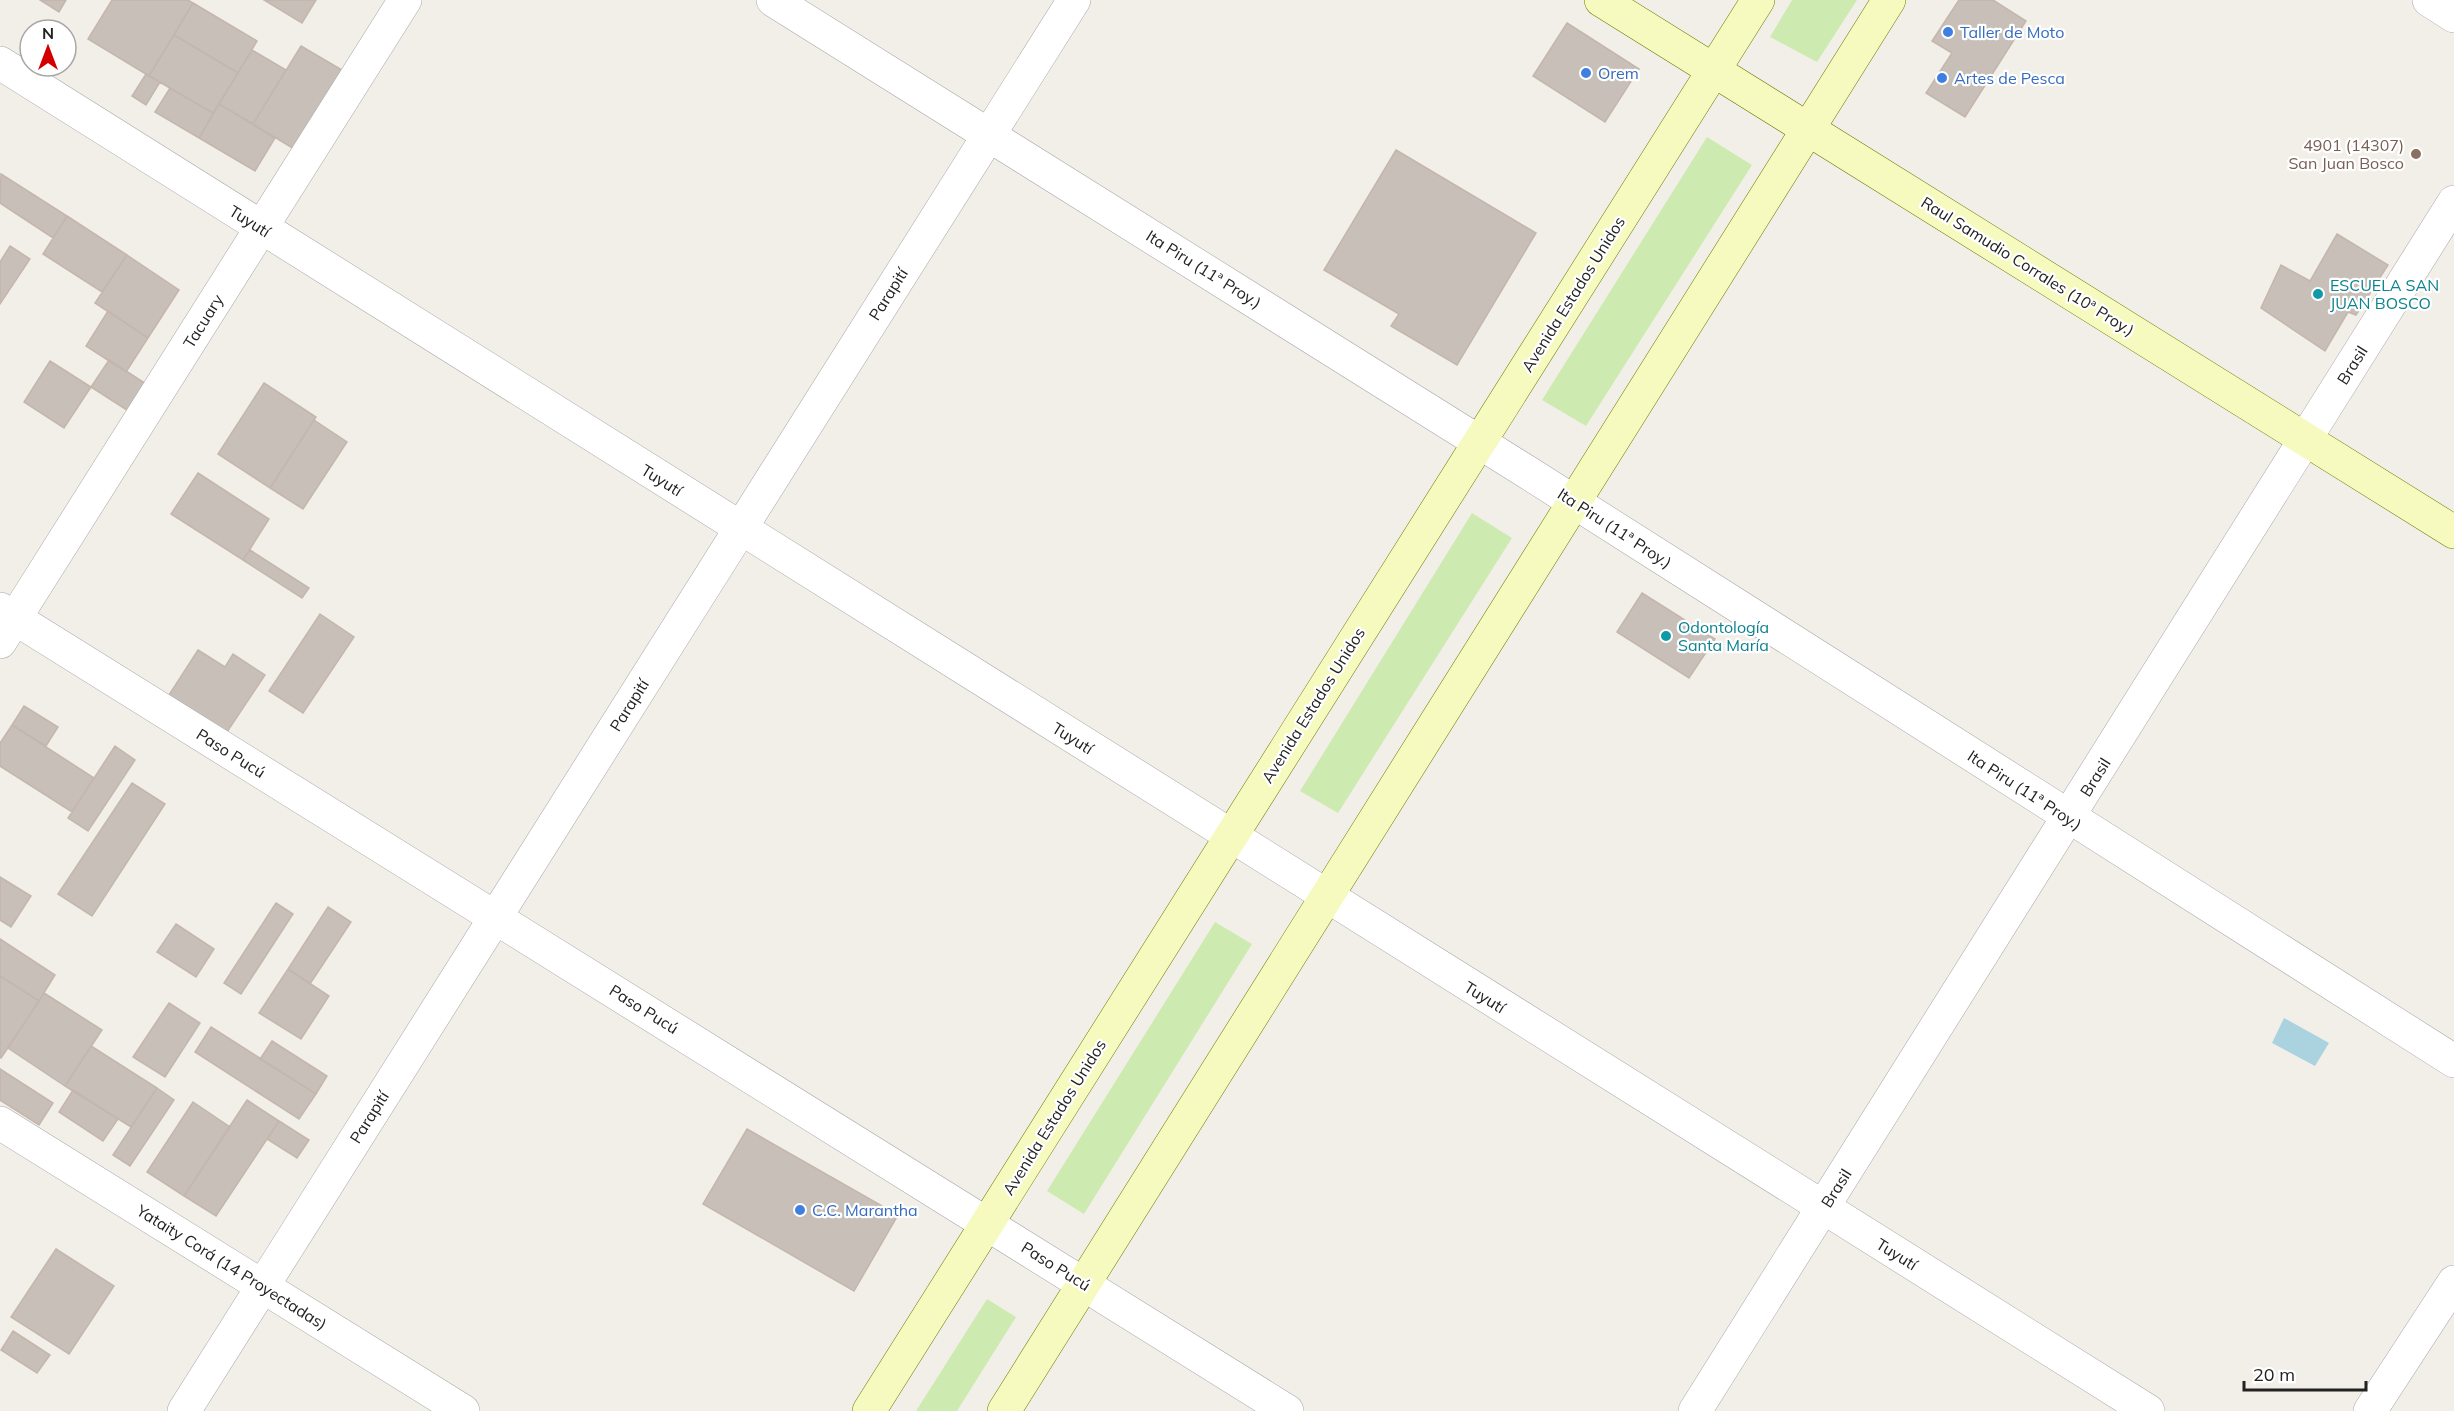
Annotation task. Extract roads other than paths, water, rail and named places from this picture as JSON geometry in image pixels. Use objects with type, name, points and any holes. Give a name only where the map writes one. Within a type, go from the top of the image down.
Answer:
[{"type":"main road","name":"Raul Samudio Corrales (10ª Proy.)","points":[[1601,0],[2454,532]]},
{"type":"main road","name":"Avenida Estados Unidos","points":[[869,1411],[1758,0]]},
{"type":"main road","points":[[1004,1411],[1889,0]]},
{"type":"street","name":"Tacuary","points":[[5,623],[261,228],[405,0]]},
{"type":"street","name":"Ita Piru (11ª Proy.)","points":[[773,0],[1574,502],[2454,1062]]},
{"type":"street","name":"Parapití","points":[[184,1411],[1074,0]]},
{"type":"street","points":[[2429,0],[2454,16]]},
{"type":"street","name":"Tuyutí","points":[[0,63],[1326,898],[2148,1411]]},
{"type":"street","name":"Brasil","points":[[1695,1411],[2454,202]]},
{"type":"street","name":"Paso Pucú","points":[[5,623],[495,917],[1287,1411]]},
{"type":"street","name":"Yataity Corá (14 Proyectadas)","points":[[0,1123],[463,1411]]},
{"type":"street","points":[[2370,1411],[2454,1282]]},
{"type":"water","points":[[2284,1018],[2329,1043],[2315,1066],[2272,1043]]},
{"type":"place","name":"Taller de Moto","points":[[1948,32]]},
{"type":"place","name":"Orem","points":[[1586,73]]},
{"type":"place","name":"Artes de Pesca","points":[[1942,78]]},
{"type":"place","name":"4901 (14307) San Juan Bosco","points":[[2416,154]]},
{"type":"place","name":"ESCUELA SAN JUAN BOSCO","points":[[2318,294]]},
{"type":"place","name":"Odontología Santa María","points":[[1666,636]]},
{"type":"place","name":"C.C. Marantha","points":[[800,1210]]}]
